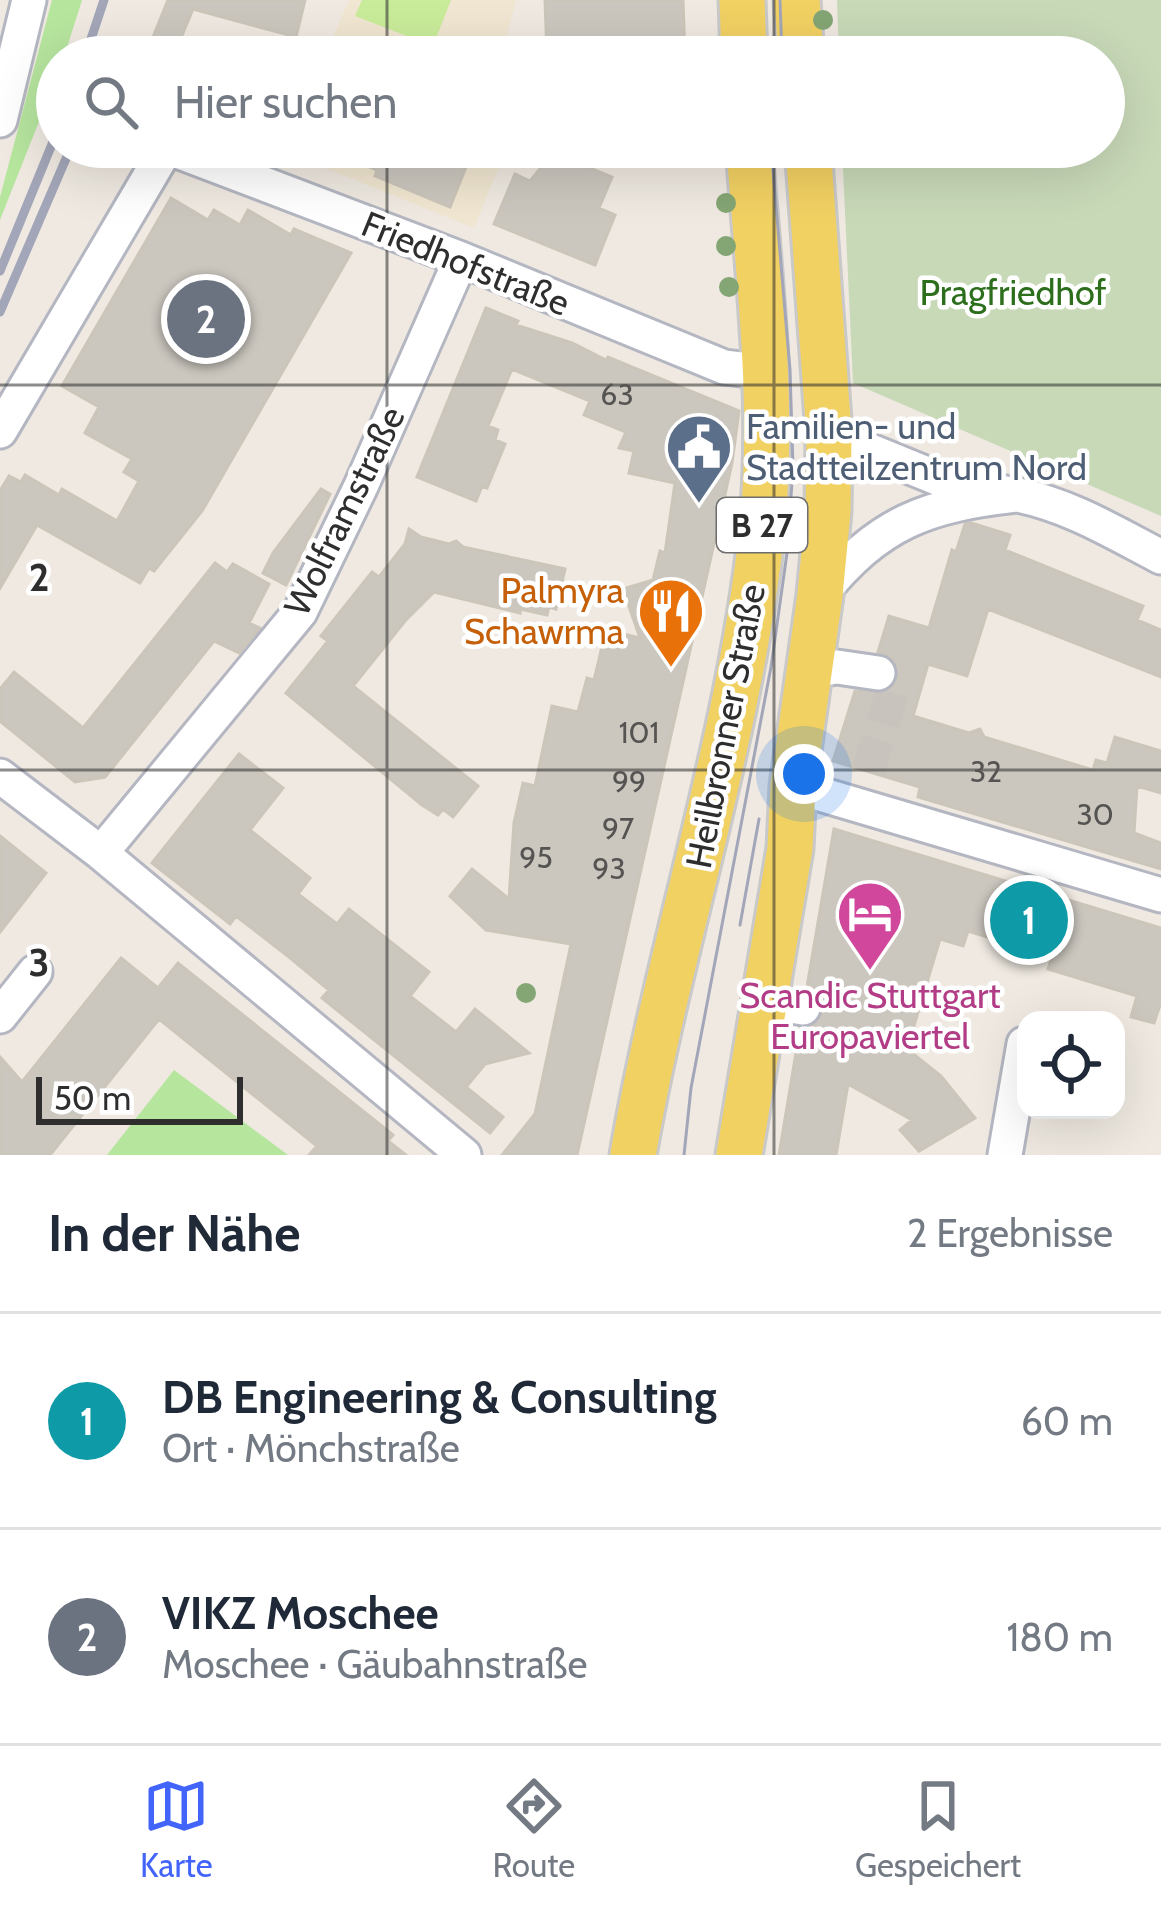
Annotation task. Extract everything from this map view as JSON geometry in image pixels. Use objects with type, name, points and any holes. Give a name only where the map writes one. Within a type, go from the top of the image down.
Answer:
[{"type":"main road","points":[[742,0],[743,36]]},
{"type":"main road","points":[[797,0],[800,36]]},
{"type":"main road","name":"Heilbronner Straße","points":[[633,1155],[746,635],[764,502],[766,372],[751,168]]},
{"type":"main road","name":"Heilbronner Straße","points":[[739,1155],[784,1005],[793,786],[820,596],[829,434],[810,168]]},
{"type":"street","points":[[0,120],[29,0]]},
{"type":"street","points":[[0,431],[155,168]]},
{"type":"street","name":"Friedhofstraße","points":[[222,168],[724,367],[766,372]]},
{"type":"street","name":"Wolframstraße","points":[[101,854],[300,612],[460,259]]},
{"type":"street","points":[[829,434],[954,485],[1018,495],[1096,521],[1161,557]]},
{"type":"street","points":[[820,596],[849,559],[894,526],[976,500],[1018,495]]},
{"type":"street","points":[[809,671],[837,667],[878,673]]},
{"type":"street","points":[[0,776],[372,1058],[464,1155]]},
{"type":"street","points":[[793,786],[863,788],[1161,896]]},
{"type":"street","points":[[0,1016],[35,972]]},
{"type":"street","points":[[1005,1155],[1017,1085]]},
{"type":"shaded area","points":[[349,0],[516,0],[507,36],[333,36]]},
{"type":"shaded area","points":[[325,168],[498,168],[474,228]]},
{"type":"green space","points":[[52,0],[82,0],[71,36],[42,36]]},
{"type":"green space","points":[[362,0],[451,0],[437,36],[407,36],[355,16]]},
{"type":"green space","name":"Pragfriedhof","points":[[837,0],[1161,0],[1161,516],[853,383],[843,168],[1125,168],[1125,36],[838,36]]},
{"type":"green space","points":[[36,61],[36,129],[0,220],[0,197]]},
{"type":"green space","points":[[174,1070],[288,1155],[107,1155]]},
{"type":"building","points":[[168,0],[305,0],[296,36],[193,9],[182,36],[153,36]]},
{"type":"building","points":[[545,0],[683,0],[684,36],[546,36]]},
{"type":"building","points":[[372,168],[466,168],[450,207],[375,176],[377,170]]},
{"type":"building","points":[[541,168],[590,168],[612,177],[599,208],[615,215],[595,265],[494,224],[515,174],[530,181]]},
{"type":"building","points":[[171,198],[208,220],[214,210],[240,225],[248,210],[291,235],[294,229],[351,253],[202,511],[154,571],[149,568],[140,583],[37,525],[0,588],[0,491],[9,476],[21,482],[25,475],[59,495],[62,489],[117,521],[139,481],[124,472],[132,459],[85,433],[99,407],[62,386]]},
{"type":"building","points":[[486,308],[518,321],[516,325],[739,411],[732,463],[577,1155],[502,1155],[535,1114],[571,944],[486,930],[450,896],[472,869],[509,899],[514,823],[523,783],[535,786],[552,706],[578,712],[587,678],[594,680],[606,630],[640,638],[623,589],[653,580],[660,551],[665,553],[675,483],[629,473],[634,451],[619,448],[626,432],[584,415],[590,401],[512,369],[488,426],[498,430],[495,440],[505,444],[487,488],[482,486],[476,501],[417,477]]},
{"type":"building","points":[[321,489],[330,494],[286,585],[263,573]]},
{"type":"building","points":[[965,524],[1010,535],[1005,550],[1143,606],[1137,620],[1161,630],[1161,677],[988,609],[967,676],[928,664],[913,716],[969,733],[980,729],[984,737],[1093,770],[1096,760],[1107,763],[1115,737],[1161,751],[1161,793],[1137,786],[1134,833],[1161,843],[1161,869],[918,797],[920,787],[833,761],[855,691],[885,693],[898,677],[892,657],[878,652],[889,616],[929,628],[952,550],[956,552]]},
{"type":"building","points":[[409,529],[421,537],[449,544],[456,541],[463,547],[565,569],[556,609],[549,607],[547,615],[434,592],[353,686],[478,786],[453,817],[443,809],[438,815],[422,805],[286,693],[328,641],[321,636],[372,572],[379,577],[405,544]]},
{"type":"building","points":[[215,563],[227,572],[233,564],[269,584],[249,623],[260,628],[239,653],[214,641],[105,777],[75,782],[0,721],[0,689],[14,672],[83,728]]},
{"type":"building","points":[[239,754],[283,788],[250,830],[310,878],[298,894],[337,924],[349,909],[429,972],[410,996],[456,1032],[475,1009],[529,1053],[485,1064],[466,1087],[503,1117],[490,1133],[322,998],[329,990],[289,957],[236,916],[230,924],[152,863]]},
{"type":"building","points":[[834,829],[1161,928],[1161,1002],[1154,1023],[1131,1017],[1137,996],[1048,969],[1052,957],[968,931],[963,946],[940,939],[907,1049],[941,1076],[975,1118],[919,1151],[900,1130],[912,1120],[848,1084],[836,1155],[779,1155],[800,1029],[812,1027],[823,1012],[822,999],[807,987]]},
{"type":"building","points":[[0,836],[46,873],[0,932]]},
{"type":"building","points":[[121,958],[158,988],[178,963],[393,1135],[388,1141],[406,1155],[309,1155],[317,1146],[159,1019],[50,1155],[0,1155],[0,1057],[22,1082]]},
{"type":"tunnel","points":[[868,771],[893,690],[891,681],[878,673]]},
{"type":"tram line","points":[[780,0],[781,36]]},
{"type":"tram line","points":[[684,1155],[691,1088],[771,667],[787,553],[793,468],[790,370],[773,168]]},
{"type":"tram line","points":[[740,925],[759,819]]},
{"type":"railway","points":[[92,36],[104,0]]},
{"type":"railway","points":[[0,271],[42,168]]},
{"type":"railway","points":[[0,312],[62,168]]},
{"type":"place","name":"VIKZ Moschee","points":[[206,319]]},
{"type":"place","name":"Familien- und Stadtteilzentrum Nord","points":[[699,506]]},
{"type":"place","name":"Palmyra Schawrma","points":[[671,670]]},
{"type":"place","name":"DB Engineering & Consulting","points":[[1029,920]]},
{"type":"place","name":"Scandic Stuttgart Europaviertel","points":[[870,973]]}]
